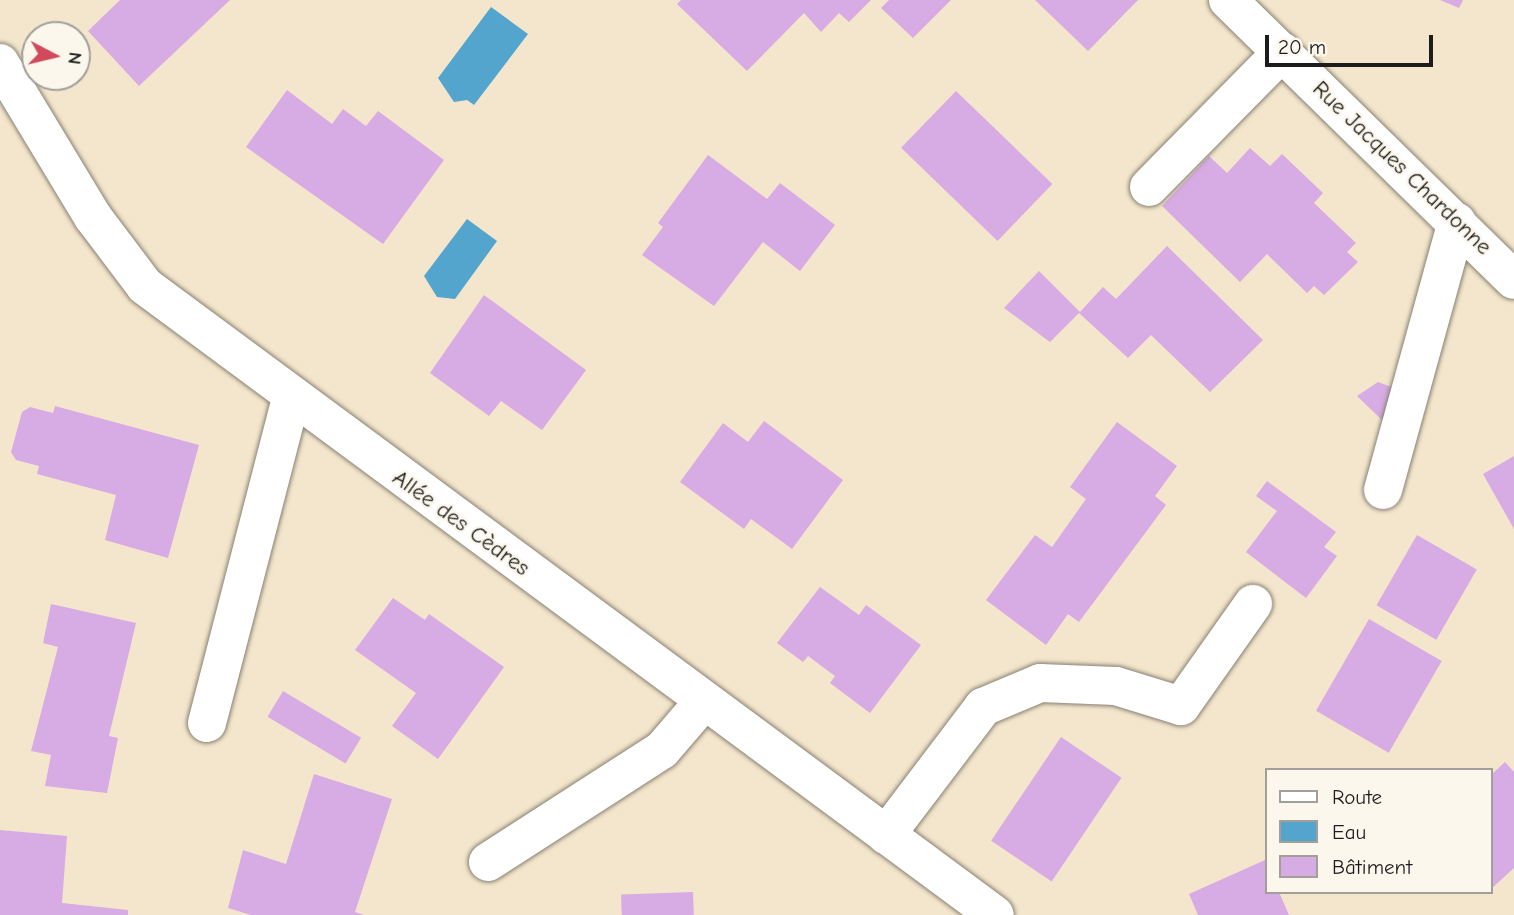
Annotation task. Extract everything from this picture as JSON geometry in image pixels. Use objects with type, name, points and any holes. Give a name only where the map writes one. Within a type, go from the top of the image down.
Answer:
[{"type":"street","name":"Rue Jacques Chardonne","points":[[1228,0],[1514,280]]},
{"type":"street","points":[[1149,187],[1282,52]]},
{"type":"street","name":"Allée des Cèdres","points":[[0,63],[93,217],[145,286],[291,398],[995,915]]},
{"type":"street","points":[[1383,490],[1457,222]]},
{"type":"street","points":[[207,723],[291,398]]},
{"type":"street","points":[[886,835],[983,707],[1040,683],[1116,686],[1181,706],[1253,604]]},
{"type":"street","points":[[488,862],[663,750],[704,702]]},
{"type":"water","points":[[491,7],[528,34],[474,105],[467,100],[454,102],[438,78]]},
{"type":"water","points":[[467,219],[497,241],[455,299],[437,297],[424,276]]},
{"type":"building","points":[[120,0],[230,0],[139,86],[91,34],[91,28]]},
{"type":"building","points":[[681,0],[871,0],[849,22],[839,13],[821,32],[804,13],[747,71],[677,4]]},
{"type":"building","points":[[889,0],[951,0],[913,38],[881,8]]},
{"type":"building","points":[[1035,0],[1138,0],[1088,51]]},
{"type":"building","points":[[1440,0],[1463,0],[1459,8]]},
{"type":"building","points":[[287,90],[332,124],[343,109],[366,126],[378,111],[444,160],[383,244],[246,147]]},
{"type":"building","points":[[956,91],[1052,184],[998,241],[901,148]]},
{"type":"building","points":[[1250,148],[1270,166],[1282,154],[1323,193],[1314,203],[1356,243],[1347,252],[1358,262],[1324,295],[1314,286],[1307,293],[1267,254],[1240,282],[1162,206],[1209,156],[1227,173]]},
{"type":"building","points":[[708,155],[767,199],[780,183],[835,225],[800,271],[763,242],[714,306],[642,255],[663,227],[658,223]]},
{"type":"building","points":[[1167,246],[1263,340],[1210,392],[1151,335],[1128,358],[1079,313],[1050,342],[1004,308],[1039,271],[1080,312],[1103,287],[1116,299]]},
{"type":"building","points":[[484,295],[586,370],[542,430],[501,401],[489,416],[430,373]]},
{"type":"building","points":[[1378,382],[1394,388],[1383,421],[1357,396]]},
{"type":"building","points":[[55,406],[199,445],[168,558],[105,540],[116,495],[37,474],[39,466],[16,460],[11,452],[22,412],[30,407],[53,413]]},
{"type":"building","points":[[764,421],[843,480],[792,549],[751,519],[744,529],[680,482],[723,423],[748,442]]},
{"type":"building","points":[[1117,422],[1177,466],[1155,496],[1166,505],[1079,622],[1068,614],[1046,645],[986,600],[1035,535],[1052,547],[1086,499],[1070,487]]},
{"type":"building","points":[[1514,456],[1514,529],[1483,474]]},
{"type":"building","points":[[1267,481],[1336,532],[1324,547],[1337,556],[1306,598],[1246,552],[1277,511],[1256,496]]},
{"type":"building","points":[[1417,535],[1477,570],[1436,640],[1376,605]]},
{"type":"building","points":[[820,587],[859,615],[866,605],[921,645],[870,713],[830,683],[835,676],[808,656],[803,662],[777,643]]},
{"type":"building","points":[[393,598],[425,620],[429,614],[504,667],[438,759],[392,726],[416,693],[355,650]]},
{"type":"building","points":[[51,604],[136,623],[109,736],[118,738],[107,793],[45,786],[51,755],[31,751],[58,647],[43,643]]},
{"type":"building","points":[[1369,619],[1442,661],[1389,753],[1316,711]]},
{"type":"building","points":[[283,691],[361,738],[346,764],[268,717]]},
{"type":"building","points":[[1061,737],[1122,778],[1052,881],[991,841]]},
{"type":"building","points":[[1505,762],[1514,772],[1514,868],[1493,887],[1493,773]]},
{"type":"building","points":[[314,774],[392,799],[355,912],[364,915],[251,915],[228,908],[243,850],[286,864]]},
{"type":"building","points":[[0,830],[67,836],[62,903],[128,910],[128,915],[0,915]]},
{"type":"building","points":[[1265,860],[1266,894],[1280,894],[1289,915],[1198,915],[1189,894]]},
{"type":"building","points":[[693,892],[694,915],[622,915],[621,895]]}]
